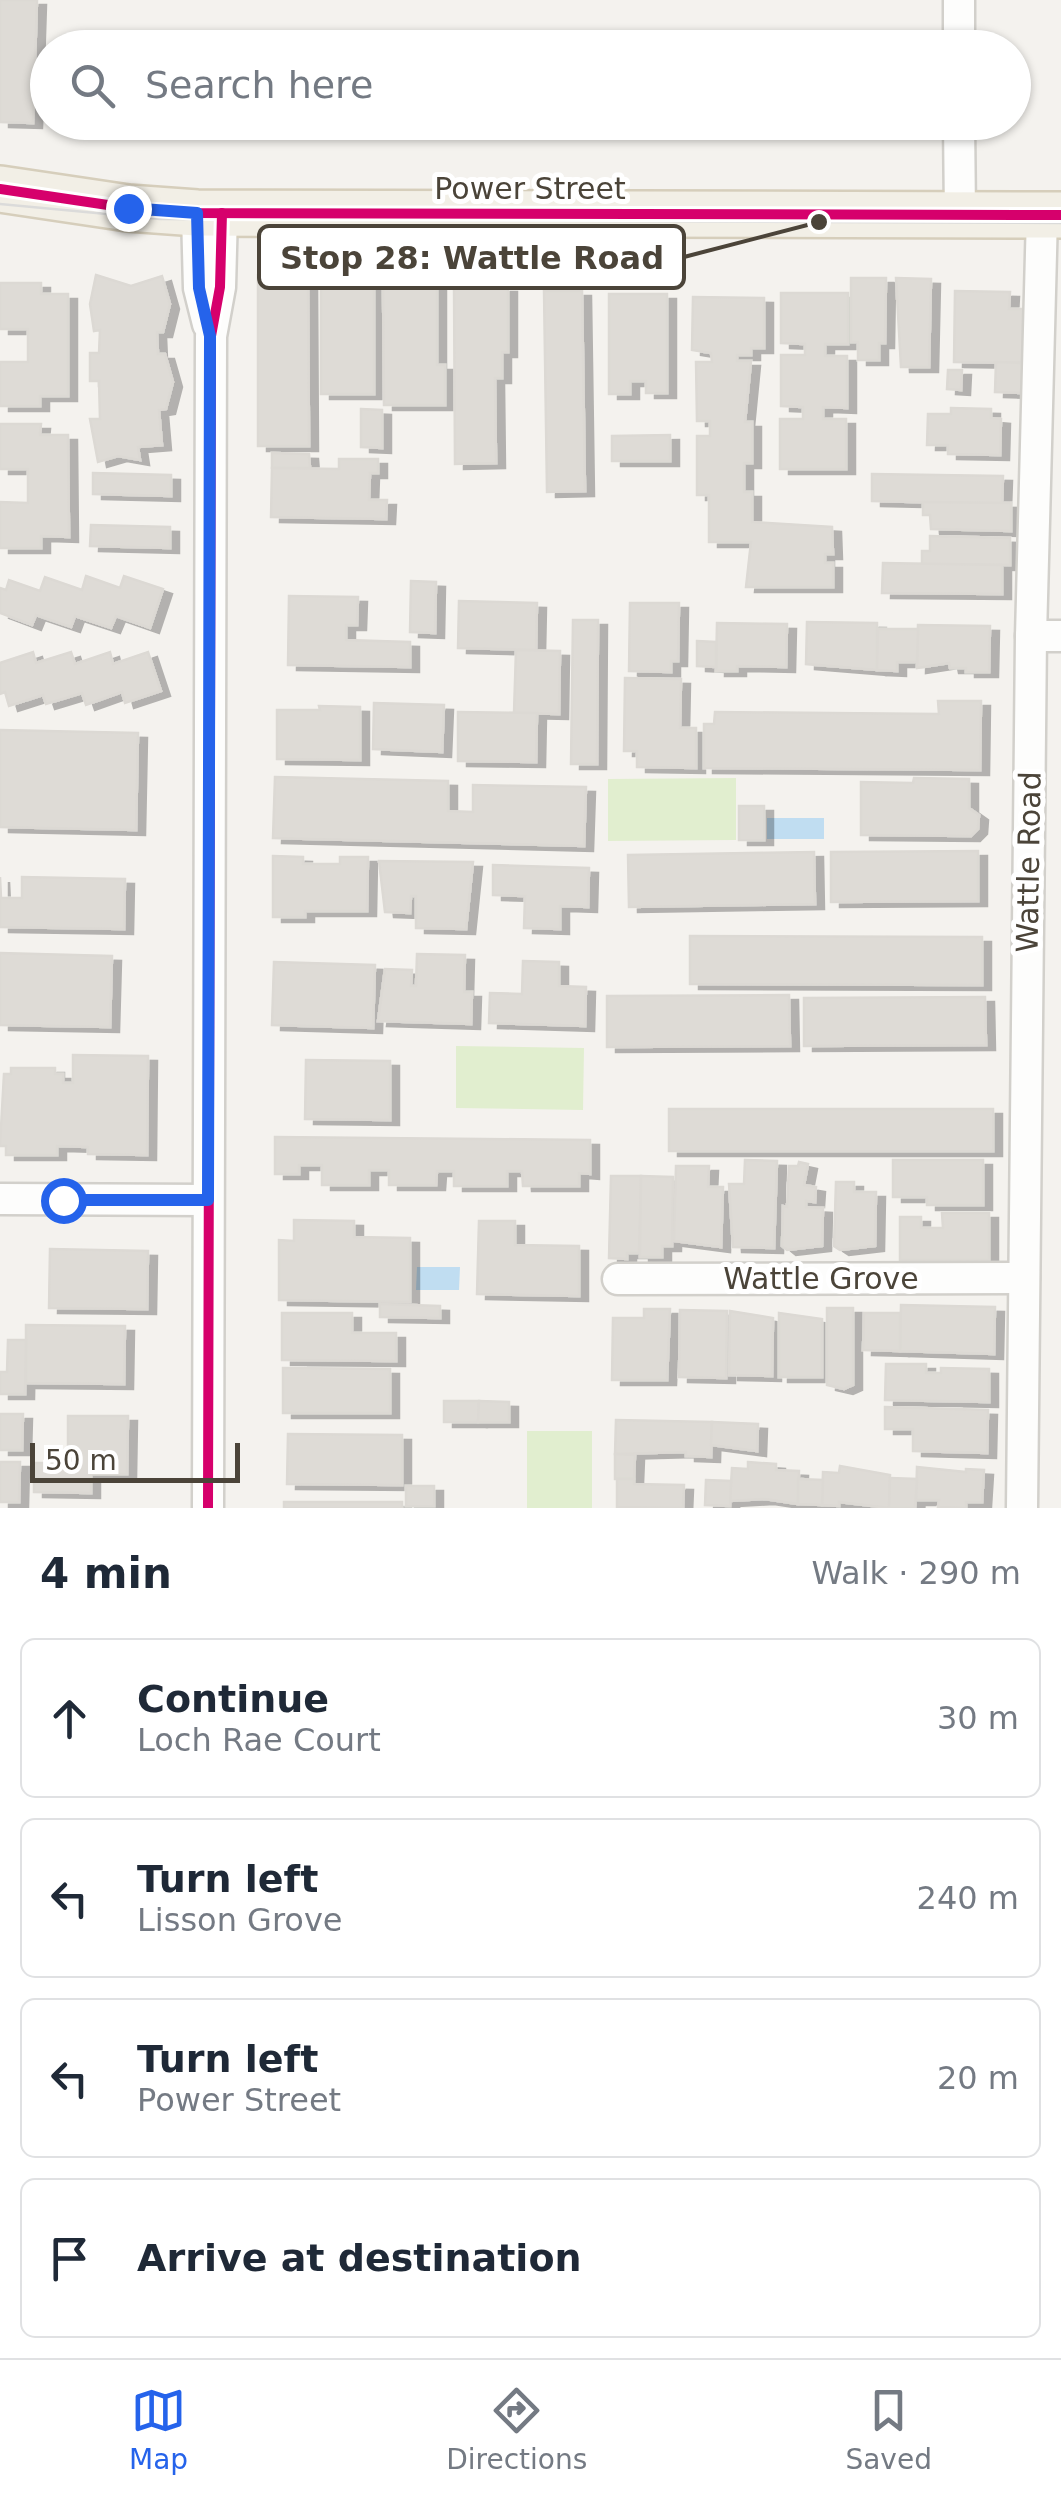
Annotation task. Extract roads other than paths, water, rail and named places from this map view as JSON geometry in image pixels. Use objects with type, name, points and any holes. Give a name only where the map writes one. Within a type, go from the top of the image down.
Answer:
[{"type":"main road","name":"Power Street","points":[[0,189],[197,213]]},
{"type":"main road","name":"Power Street","points":[[0,216],[1052,216]]},
{"type":"street","points":[[959,0],[959,30]]},
{"type":"street","points":[[960,140],[960,215]]},
{"type":"street","points":[[197,213],[199,288],[210,336],[208,1508]]},
{"type":"street","name":"Wattle Road","points":[[1022,1508],[1024,1278],[1046,636],[1052,216]]},
{"type":"street","points":[[0,1199],[208,1200]]},
{"type":"street","name":"Wattle Grove","points":[[618,1279],[1024,1278]]},
{"type":"water","points":[[767,818],[824,818],[824,839],[767,839]]},
{"type":"water","points":[[417,1267],[460,1267],[459,1290],[416,1290]]},
{"type":"tram line","points":[[0,204],[160,219],[1061,223]]},
{"type":"place","name":"Stop 28: Wattle Road","points":[[819,222]]}]
